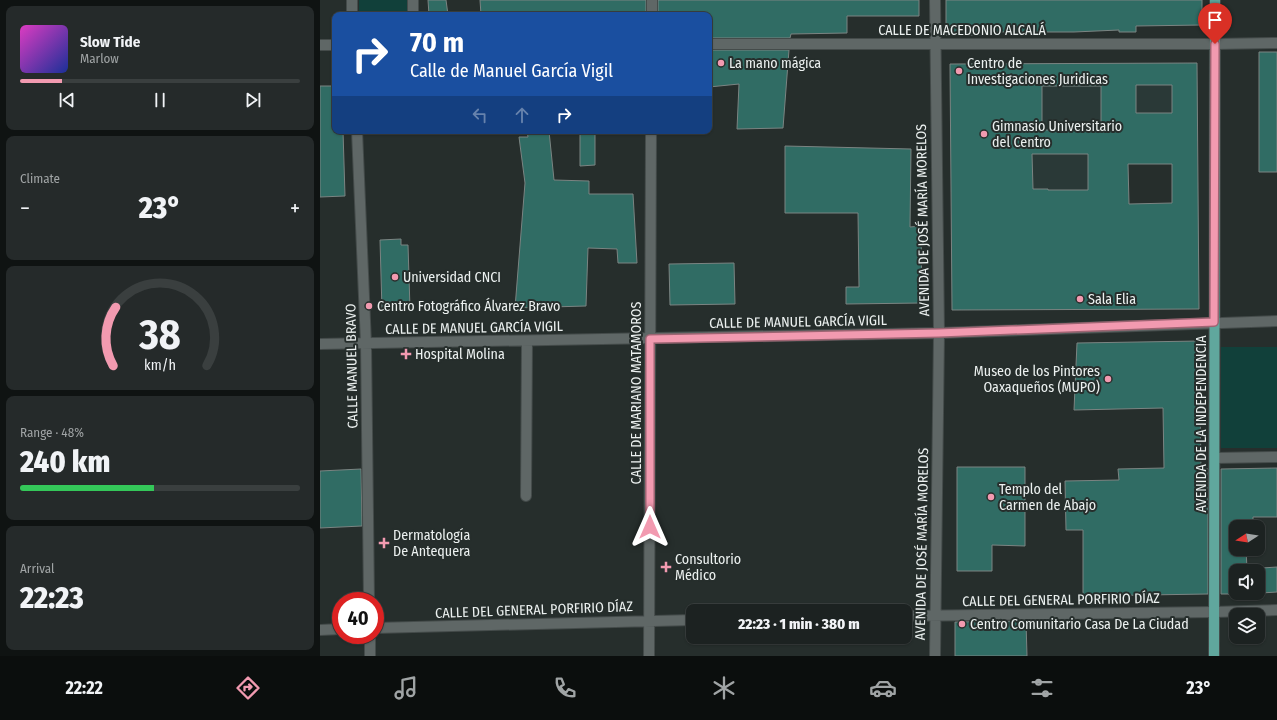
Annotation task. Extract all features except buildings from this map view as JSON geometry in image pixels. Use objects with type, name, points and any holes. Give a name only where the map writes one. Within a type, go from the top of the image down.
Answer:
[{"type":"main road","name":"AVENIDA DE LA INDEPENDENCIA","points":[[1214,656],[1215,0]]},
{"type":"street","points":[[352,0],[352,12]]},
{"type":"street","points":[[413,0],[413,12]]},
{"type":"street","points":[[652,0],[652,12]]},
{"type":"street","name":"AVENIDA DE JOSÉ MARÍA MORELOS","points":[[935,0],[939,333],[935,656]]},
{"type":"street","name":"CALLE DE MACEDONIO ALCALÁ","points":[[712,44],[1277,43]]},
{"type":"street","points":[[320,45],[332,44]]},
{"type":"street","name":"CALLE MANUEL BRAVO","points":[[357,134],[366,344],[369,592]]},
{"type":"street","name":"CALLE DE MARIANO MATAMOROS","points":[[649,656],[651,134]]},
{"type":"street","name":"CALLE DE MANUEL GARCÍA VIGIL","points":[[320,344],[939,333],[1214,322],[1277,321]]},
{"type":"street","points":[[526,496],[527,341]]},
{"type":"street","points":[[1215,458],[1277,456]]},
{"type":"street","name":"CALLE DEL GENERAL PORFIRIO DÍAZ","points":[[912,616],[1277,610]]},
{"type":"street","name":"CALLE DEL GENERAL PORFIRIO DÍAZ","points":[[384,628],[686,620]]},
{"type":"street","points":[[320,630],[332,629]]},
{"type":"street","points":[[370,644],[370,656]]},
{"type":"shaded area","points":[[1197,63],[1198,141],[1110,141],[1101,198],[1048,189],[951,189],[950,64]]},
{"type":"green space","points":[[359,0],[410,0],[410,12],[359,12]]},
{"type":"green space","points":[[1221,347],[1277,347],[1277,448],[1221,448]]},
{"type":"place","name":"La mano mágica","points":[[721,63]]},
{"type":"place","name":"Centro de Investigaciones Juridicas","points":[[959,71]]},
{"type":"place","name":"Gimnasio Universitario del Centro","points":[[984,134]]},
{"type":"place","name":"Universidad CNCI","points":[[395,277]]},
{"type":"place","name":"Sala Elia","points":[[1080,299]]},
{"type":"place","name":"Centro Fotográfico Álvarez Bravo","points":[[369,306]]},
{"type":"place","name":"Hospital Molina","points":[[406,354]]},
{"type":"place","name":"Museo de los Pintores Oaxaqueños (MUPO)","points":[[1108,379]]},
{"type":"place","name":"Templo del Carmen de Abajo","points":[[991,497]]},
{"type":"place","name":"Dermatología De Antequera","points":[[384,543]]},
{"type":"place","name":"Consultorio Médico","points":[[666,567]]},
{"type":"place","name":"Centro Comunitario Casa De La Ciudad","points":[[962,624]]},
{"type":"route","points":[[650,527],[650,339],[939,333],[1214,322],[1215,44]]}]
